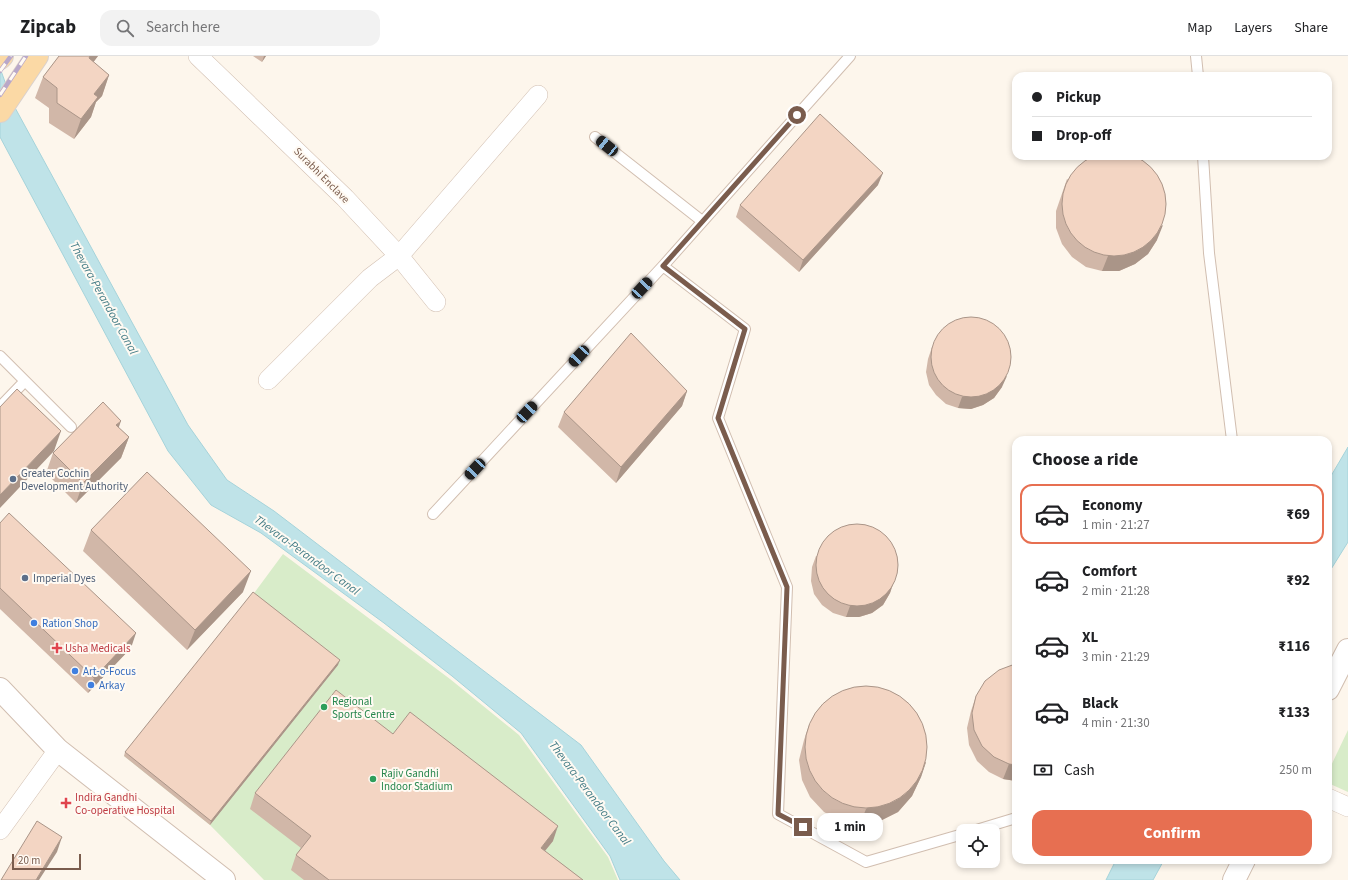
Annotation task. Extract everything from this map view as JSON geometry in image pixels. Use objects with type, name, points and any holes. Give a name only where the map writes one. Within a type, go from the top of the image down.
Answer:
[{"type":"main road","points":[[0,111],[31,64]]},
{"type":"street","name":"Surabhi Enclave","points":[[198,56],[340,192],[399,256],[436,302]]},
{"type":"street","points":[[268,380],[370,278],[399,256],[538,95]]},
{"type":"street","points":[[1332,681],[1348,650]]},
{"type":"street","points":[[0,689],[58,750],[224,880]]},
{"type":"street","points":[[0,830],[58,750]]},
{"type":"street","points":[[1332,800],[1348,807]]},
{"type":"street","points":[[1234,880],[1242,864]]},
{"type":"lane","points":[[433,514],[663,266],[850,56]]},
{"type":"lane","points":[[1196,56],[1198,72]]},
{"type":"lane","points":[[595,137],[702,222]]},
{"type":"lane","points":[[1203,160],[1209,253],[1232,436]]},
{"type":"lane","points":[[663,266],[745,329],[718,418],[787,587],[778,814],[866,862],[956,836]]},
{"type":"lane","points":[[0,356],[71,427]]},
{"type":"lane","points":[[0,407],[25,381]]},
{"type":"lane","points":[[996,824],[1012,819]]},
{"type":"green space","name":"Regional Sports Centre","points":[[283,554],[450,679],[519,735],[608,857],[618,880],[264,880],[210,825],[124,756],[252,596]]},
{"type":"green space","points":[[1348,730],[1348,792],[1332,785],[1332,764]]},
{"type":"water","name":"Thevara-Perandoor Canal","points":[[0,68],[13,104],[188,425],[227,480],[274,511],[581,745],[664,861],[680,880],[620,880],[610,856],[521,733],[452,676],[384,623],[261,533],[211,505],[168,451],[0,137]]},
{"type":"water","points":[[1348,447],[1348,542],[1332,568],[1332,474]]},
{"type":"water","points":[[1114,864],[1162,864],[1153,880],[1106,880]]},
{"type":"building","points":[[59,56],[90,56],[89,58],[109,75],[94,94],[98,97],[81,119],[57,103],[57,88],[43,77]]},
{"type":"building","points":[[820,114],[883,173],[803,260],[740,205]]},
{"type":"building","points":[[1087,160],[1141,160],[1151,167],[1157,175],[1165,194],[1165,214],[1157,233],[1151,241],[1143,247],[1124,255],[1104,255],[1085,247],[1077,241],[1071,233],[1063,214],[1063,194],[1066,184],[1077,167]]},
{"type":"building","points":[[971,317],[986,320],[999,329],[1008,342],[1011,357],[1008,372],[999,385],[986,394],[971,397],[956,394],[943,385],[934,372],[931,357],[934,342],[943,329],[956,320]]},
{"type":"building","points":[[631,333],[687,391],[621,467],[564,412]]},
{"type":"building","name":"Greater Cochin Development Authority","points":[[17,389],[61,431],[0,495],[0,407]]},
{"type":"building","points":[[103,402],[121,421],[116,425],[129,437],[83,483],[53,453]]},
{"type":"building","points":[[147,472],[251,571],[195,630],[91,530]]},
{"type":"building","points":[[9,513],[136,633],[94,678],[0,588],[0,523]]},
{"type":"building","points":[[857,524],[873,527],[886,536],[895,549],[898,565],[895,581],[886,594],[873,603],[857,606],[841,603],[828,594],[819,581],[816,565],[819,549],[828,536],[841,527]]},
{"type":"building","points":[[253,592],[340,660],[211,821],[125,752]]},
{"type":"building","points":[[1012,665],[1012,764],[994,757],[982,746],[974,730],[972,713],[976,696],[985,681],[999,670]]},
{"type":"building","points":[[866,686],[878,687],[889,691],[900,696],[909,704],[917,713],[922,724],[926,735],[926,759],[922,770],[917,781],[909,790],[900,798],[889,803],[878,807],[866,808],[854,807],[843,803],[832,798],[823,790],[815,781],[810,770],[806,759],[805,747],[806,735],[810,724],[815,713],[823,704],[832,696],[843,691],[854,687]]},
{"type":"building","name":"Rajiv Gandhi Indoor Stadium","points":[[336,690],[393,734],[410,712],[558,826],[541,848],[583,880],[329,880],[296,855],[311,836],[255,793]]},
{"type":"building","points":[[37,821],[62,837],[36,880],[1,880]]},
{"type":"railway","points":[[0,71],[11,56]]},
{"type":"railway","points":[[0,95],[26,56]]},
{"type":"place","name":"Greater Cochin Development Authority","points":[[13,479]]},
{"type":"place","name":"Imperial Dyes","points":[[25,578]]},
{"type":"place","name":"Ration Shop","points":[[34,623]]},
{"type":"place","name":"Usha Medicals","points":[[57,648]]},
{"type":"place","name":"Art-o-Focus","points":[[75,671]]},
{"type":"place","name":"Arkay","points":[[91,685]]},
{"type":"place","name":"Regional Sports Centre","points":[[324,707]]},
{"type":"place","name":"Rajiv Gandhi Indoor Stadium","points":[[373,779]]},
{"type":"place","name":"Indira Gandhi Co-operative Hospital","points":[[66,803]]},
{"type":"route","points":[[797,115],[663,266],[745,329],[718,418],[787,587],[778,814],[803,827]]}]
